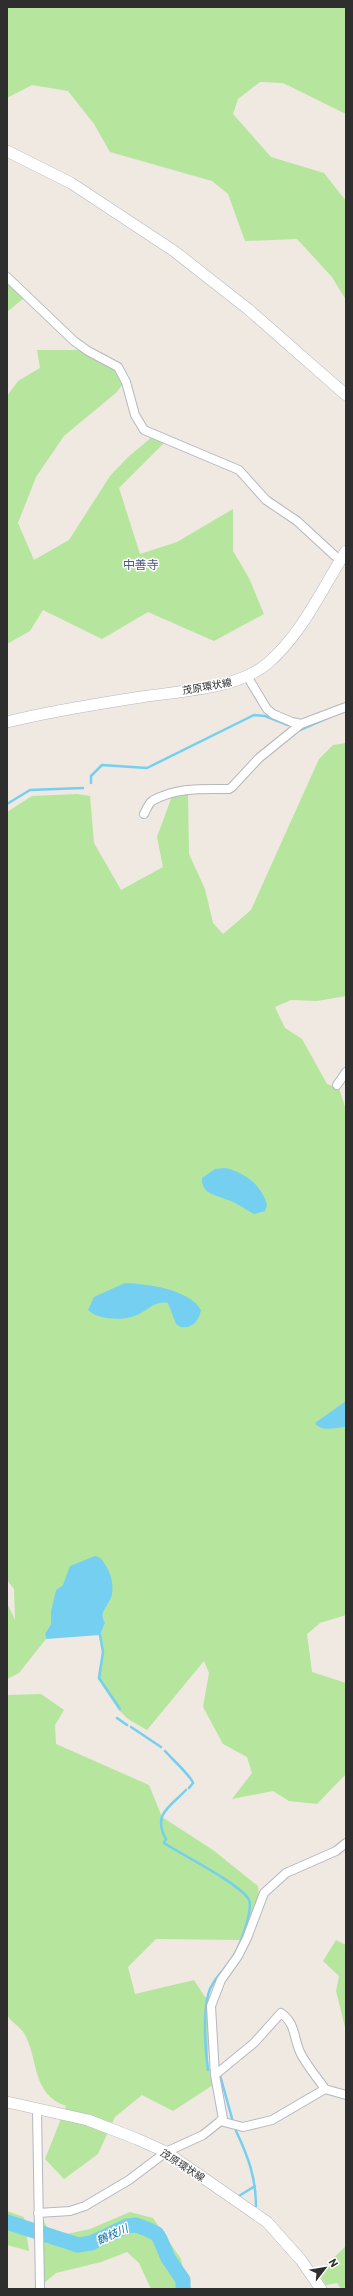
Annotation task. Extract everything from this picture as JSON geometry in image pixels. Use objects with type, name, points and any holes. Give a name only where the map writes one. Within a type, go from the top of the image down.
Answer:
[{"type":"main road","points":[[7,151],[71,183],[174,251],[248,309],[346,396]]},
{"type":"main road","name":"茂原環状線","points":[[7,722],[86,706],[212,685],[238,680],[247,676],[267,664],[279,653],[305,619],[344,558]]},
{"type":"main road","name":"茂原環状線","points":[[7,2102],[37,2110],[88,2120],[166,2152],[267,2222],[301,2260],[321,2289]]},
{"type":"street","points":[[7,277],[74,341],[88,351],[118,367],[126,382],[135,415],[144,430],[239,470],[266,500],[297,521],[335,556],[344,558]]},
{"type":"street","points":[[247,676],[267,709],[279,717],[301,724]]},
{"type":"street","points":[[144,814],[152,801],[162,796],[198,788],[229,789],[259,758],[301,724],[346,707]]},
{"type":"street","points":[[337,1085],[346,1072]]},
{"type":"street","points":[[39,2216],[70,2211],[85,2206],[129,2180],[166,2152],[203,2135],[223,2118],[215,2075],[211,2006],[221,1980],[238,1956],[247,1938],[264,1893],[286,1873],[336,1851],[346,1843]]},
{"type":"street","points":[[215,2075],[254,2043],[282,2012],[289,2019],[294,2028],[301,2053],[325,2089],[346,2094]]},
{"type":"street","points":[[220,2121],[243,2127],[272,2120],[325,2089]]},
{"type":"street","points":[[37,2110],[40,2289]]},
{"type":"green space","points":[[7,7],[346,7],[346,114],[283,83],[260,82],[238,99],[233,114],[271,157],[324,173],[346,201],[346,300],[332,277],[297,239],[245,241],[228,194],[212,181],[110,152],[94,124],[68,91],[32,85],[7,98]]},
{"type":"green space","points":[[7,281],[24,298],[7,312]]},
{"type":"green space","points":[[37,350],[81,350],[116,369],[124,382],[117,392],[64,436],[36,477],[18,523],[34,560],[69,540],[110,476],[128,457],[152,437],[165,442],[119,488],[140,554],[177,542],[233,509],[233,551],[249,578],[264,614],[214,641],[148,612],[102,639],[43,610],[30,631],[7,644],[7,396],[18,381],[40,368]]},
{"type":"green space","points":[[346,743],[346,996],[317,1001],[291,1000],[275,1007],[285,1028],[302,1039],[327,1084],[339,1088],[346,1110],[346,1615],[320,1623],[307,1634],[312,1672],[346,1683],[346,1774],[317,1804],[289,1801],[273,1791],[232,1799],[252,1773],[247,1757],[223,1744],[203,1707],[209,1673],[204,1661],[147,1730],[128,1719],[118,1709],[98,1679],[103,1647],[100,1635],[105,1623],[103,1614],[104,1609],[110,1601],[63,1585],[56,1590],[51,1624],[45,1634],[46,1639],[19,1673],[7,1679],[7,1603],[15,1620],[14,1589],[7,1580],[7,812],[32,796],[77,794],[90,796],[94,843],[121,890],[163,867],[157,837],[172,796],[188,792],[189,854],[205,889],[213,923],[223,934],[251,910],[319,759],[333,745]]},
{"type":"green space","points":[[41,1694],[64,1710],[55,1725],[56,1744],[149,1785],[162,1817],[213,1850],[258,1886],[259,1896],[243,1940],[156,1939],[128,1967],[135,1994],[194,1980],[205,1997],[210,1998],[208,2062],[213,2085],[173,2111],[142,2095],[115,2117],[98,2154],[64,2179],[45,2159],[66,2106],[55,2100],[47,2093],[41,2084],[29,2043],[24,2033],[7,2015],[7,1695]]},
{"type":"green space","points":[[336,1940],[346,1945],[346,2031],[336,1991],[339,1976],[323,1961]]},
{"type":"green space","points":[[7,2211],[24,2217],[29,2251],[7,2245]]},
{"type":"green space","points":[[130,2212],[153,2218],[181,2259],[185,2278],[192,2289],[151,2289],[139,2263],[127,2252],[101,2262],[56,2273],[43,2284],[42,2218],[50,2232],[57,2236],[90,2229]]},
{"type":"green space","points":[[346,2246],[346,2287],[341,2289],[337,2283],[326,2285],[318,2273]]},
{"type":"water","points":[[225,1168],[245,1176],[257,1186],[265,1198],[267,1205],[265,1211],[254,1214],[235,1203],[207,1191],[202,1183],[202,1178],[215,1169]]},
{"type":"water","points":[[125,1283],[156,1286],[177,1292],[195,1303],[201,1310],[199,1317],[195,1323],[189,1327],[181,1327],[176,1324],[168,1303],[163,1302],[155,1304],[132,1317],[119,1319],[104,1318],[88,1310],[94,1297]]},
{"type":"water","points":[[346,1401],[346,1427],[325,1429],[321,1428],[315,1423]]},
{"type":"water","points":[[95,1556],[102,1560],[108,1570],[113,1587],[112,1596],[103,1613],[105,1623],[100,1635],[46,1639],[45,1634],[51,1624],[51,1612],[56,1590],[63,1585],[70,1566]]},
{"type":"waterway","points":[[91,783],[91,776],[102,765],[147,768],[254,715],[265,716],[288,725]]},
{"type":"waterway","points":[[300,730],[332,716]]},
{"type":"waterway","points":[[7,804],[30,790],[83,788]]},
{"type":"waterway","points":[[100,1635],[103,1652],[99,1678],[120,1709]]},
{"type":"waterway","points":[[117,1718],[127,1725]]},
{"type":"waterway","points":[[131,1727],[161,1747]]},
{"type":"waterway","points":[[165,1751],[192,1780],[193,1783],[189,1788]]},
{"type":"waterway","points":[[186,1790],[169,1806],[162,1817],[162,1830],[166,1839],[164,1843],[232,1884],[241,1891],[250,1902],[246,1926],[237,1950],[216,1979],[208,1995],[205,2012],[208,2070]]},
{"type":"waterway","points":[[220,2075],[233,2122]]},
{"type":"waterway","points":[[236,2131],[244,2149],[253,2177],[256,2206]]},
{"type":"waterway","points":[[239,2196],[255,2186]]},
{"type":"waterway","name":"鶴枝川","points":[[7,2222],[78,2245],[91,2243],[127,2226],[136,2225],[147,2229],[157,2234],[168,2258],[183,2280],[183,2289]]},
{"type":"district","name":"中善寺","points":[[141,564]]}]
